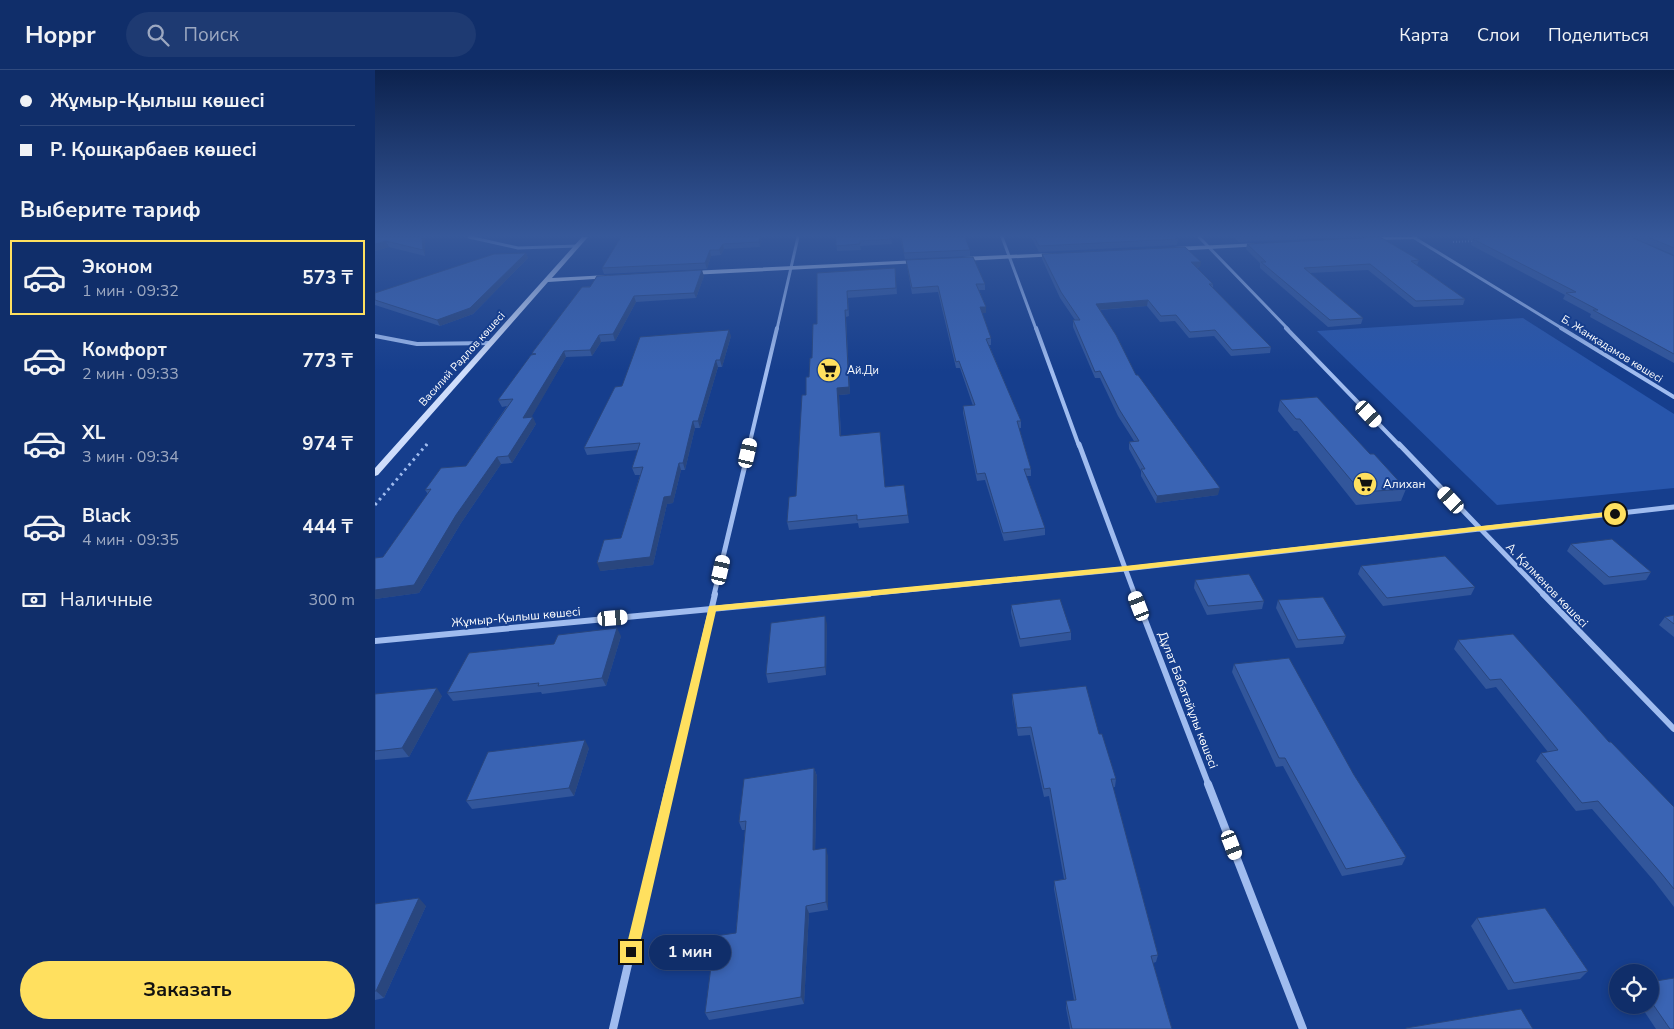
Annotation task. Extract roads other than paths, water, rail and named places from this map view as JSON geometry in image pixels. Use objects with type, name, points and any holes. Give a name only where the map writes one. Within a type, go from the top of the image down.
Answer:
[{"type":"street","name":"Василий Радлов көшесі","points":[[375,473],[545,282]]},
{"type":"street","points":[[613,1029],[787,282]]},
{"type":"street","name":"Дұлат Бабатайұлы көшесі","points":[[1018,282],[1125,569],[1303,1029]]},
{"type":"street","name":"А. Қалменов көшесі","points":[[1242,282],[1674,729]]},
{"type":"street","name":"Б. Жанқадамов көшесі","points":[[1487,282],[1674,397]]},
{"type":"street","points":[[375,336],[415,344],[490,343]]},
{"type":"street","name":"Жұмыр-Қылыш көшесі","points":[[375,641],[1125,569],[1674,507]]},
{"type":"place","name":"Ай.Ди","points":[[829,370]]},
{"type":"place","name":"Алихан","points":[[1365,484]]}]
